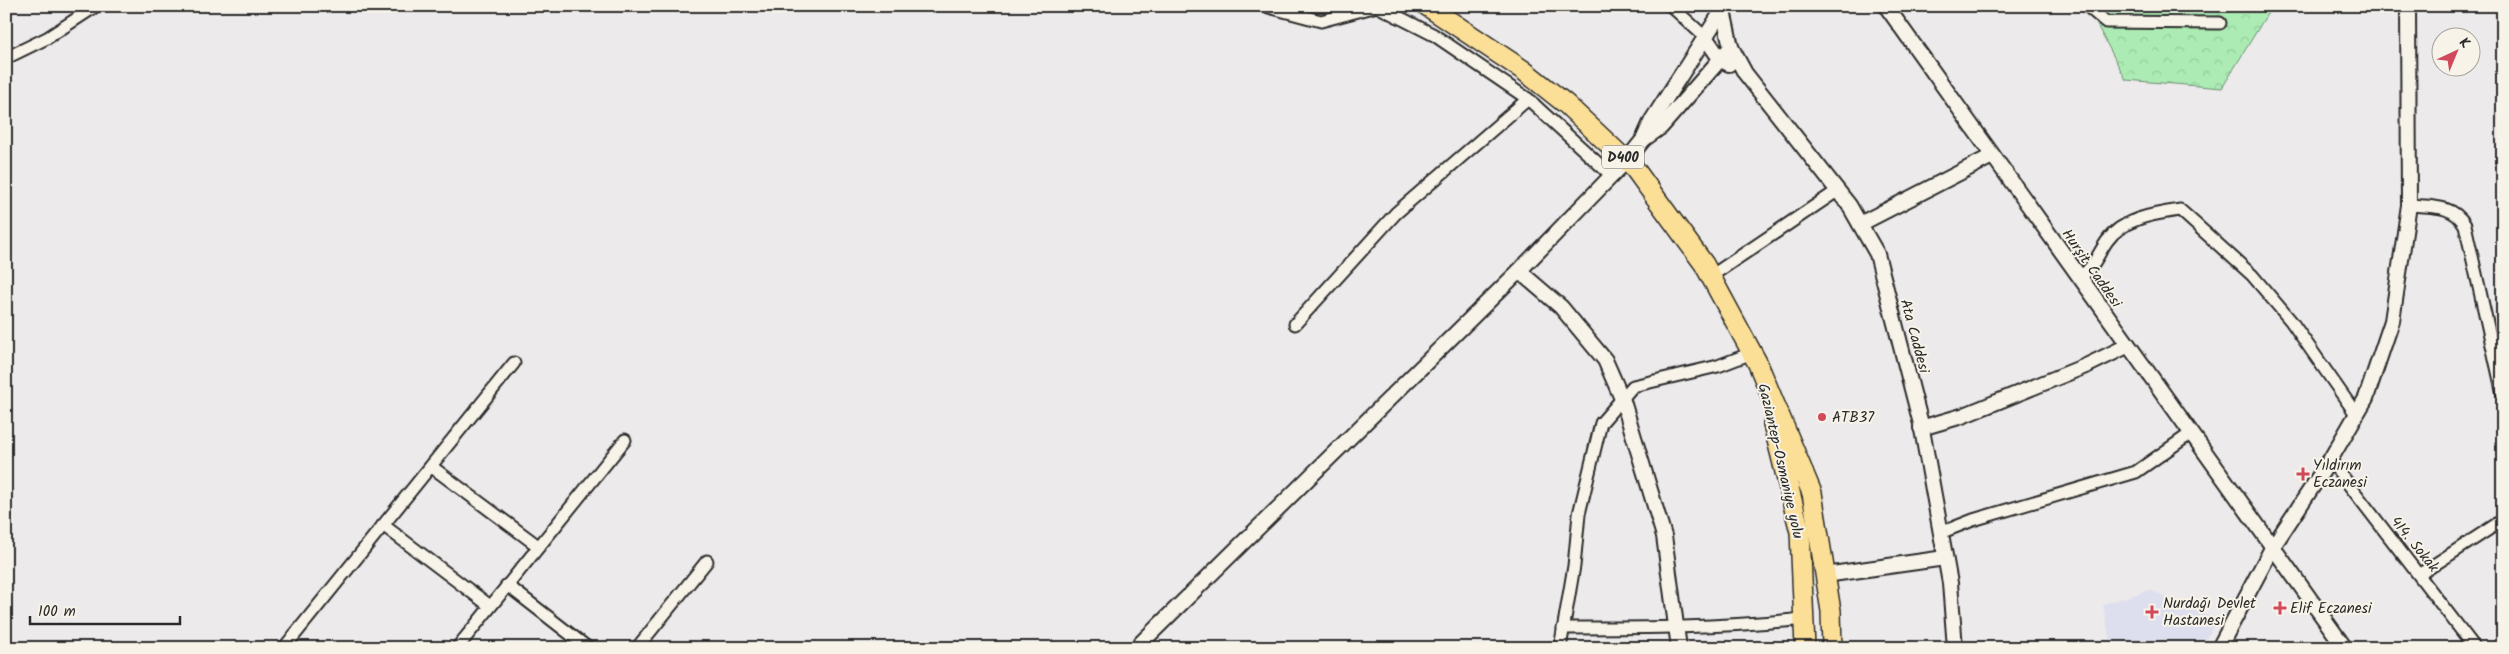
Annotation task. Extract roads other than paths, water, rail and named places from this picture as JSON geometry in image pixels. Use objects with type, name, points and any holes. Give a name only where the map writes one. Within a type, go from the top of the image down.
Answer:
[{"type":"highway","name":"Gaziantep-Osmaniye yolu","points":[[1427,6],[1445,11],[1523,70],[1566,104],[1626,160],[1683,235],[1711,276],[1755,359],[1812,493],[1831,611],[1832,648]]},
{"type":"highway","name":"Gaziantep-Osmaniye yolu","points":[[1755,359],[1800,532],[1805,648]]},
{"type":"street","points":[[6,58],[47,38],[96,6]]},
{"type":"street","points":[[1265,6],[1321,21],[1377,6],[1434,35],[1528,99],[1612,176]]},
{"type":"street","points":[[1671,6],[1705,37],[1721,60],[1745,73]]},
{"type":"street","name":"Hurşit Caddesi","points":[[1886,6],[2190,434],[2346,648]]},
{"type":"street","points":[[2087,6],[2106,22],[2220,23]]},
{"type":"street","points":[[2219,648],[2272,548],[2330,460],[2366,398],[2392,322],[2409,205],[2408,6]]},
{"type":"street","points":[[1643,140],[1652,120],[1722,9]]},
{"type":"street","points":[[1722,9],[1731,47],[1745,73]]},
{"type":"street","points":[[1136,648],[1519,271],[1612,176],[1643,140],[1661,127],[1731,47]]},
{"type":"street","name":"Ata Caddesi","points":[[1745,73],[1838,191],[1860,224],[1876,254],[1921,428],[1945,558],[1955,648]]},
{"type":"street","points":[[1295,324],[1396,213],[1528,99]]},
{"type":"street","points":[[1860,224],[1992,156]]},
{"type":"street","points":[[1711,276],[1838,191]]},
{"type":"street","points":[[2409,205],[2450,209],[2457,213],[2465,225],[2503,394]]},
{"type":"street","points":[[2079,278],[2092,268],[2107,240],[2119,228],[2140,218],[2180,210],[2252,275],[2291,321],[2356,414]]},
{"type":"street","points":[[1519,271],[1560,307],[1606,360],[1622,400],[1664,536],[1679,648]]},
{"type":"street","points":[[1921,428],[1962,416],[2088,365],[2127,346]]},
{"type":"street","points":[[1560,648],[1574,566],[1579,514],[1601,424],[1633,386],[1755,359]]},
{"type":"street","points":[[284,648],[432,467],[514,363]]},
{"type":"street","points":[[1940,533],[1973,520],[2136,472],[2190,434]]},
{"type":"street","points":[[457,648],[625,440]]},
{"type":"street","name":"414. Sokak","points":[[2330,460],[2420,574],[2475,648]]},
{"type":"street","points":[[432,467],[538,546]]},
{"type":"street","points":[[2420,574],[2503,520]]},
{"type":"street","points":[[383,525],[490,606]]},
{"type":"street","points":[[1825,575],[1945,558]]},
{"type":"street","points":[[637,648],[707,561]]},
{"type":"street","points":[[507,585],[588,648]]},
{"type":"street","points":[[1563,628],[1676,628],[1750,625],[1803,619]]},
{"type":"place","name":"ATB37","points":[[1822,417]]},
{"type":"place","name":"Yıldırım Eczanesi","points":[[2303,474]]},
{"type":"place","name":"Elif Eczanesi","points":[[2280,608]]},
{"type":"place","name":"Nurdağı Devlet Hastanesi","points":[[2152,612]]}]
